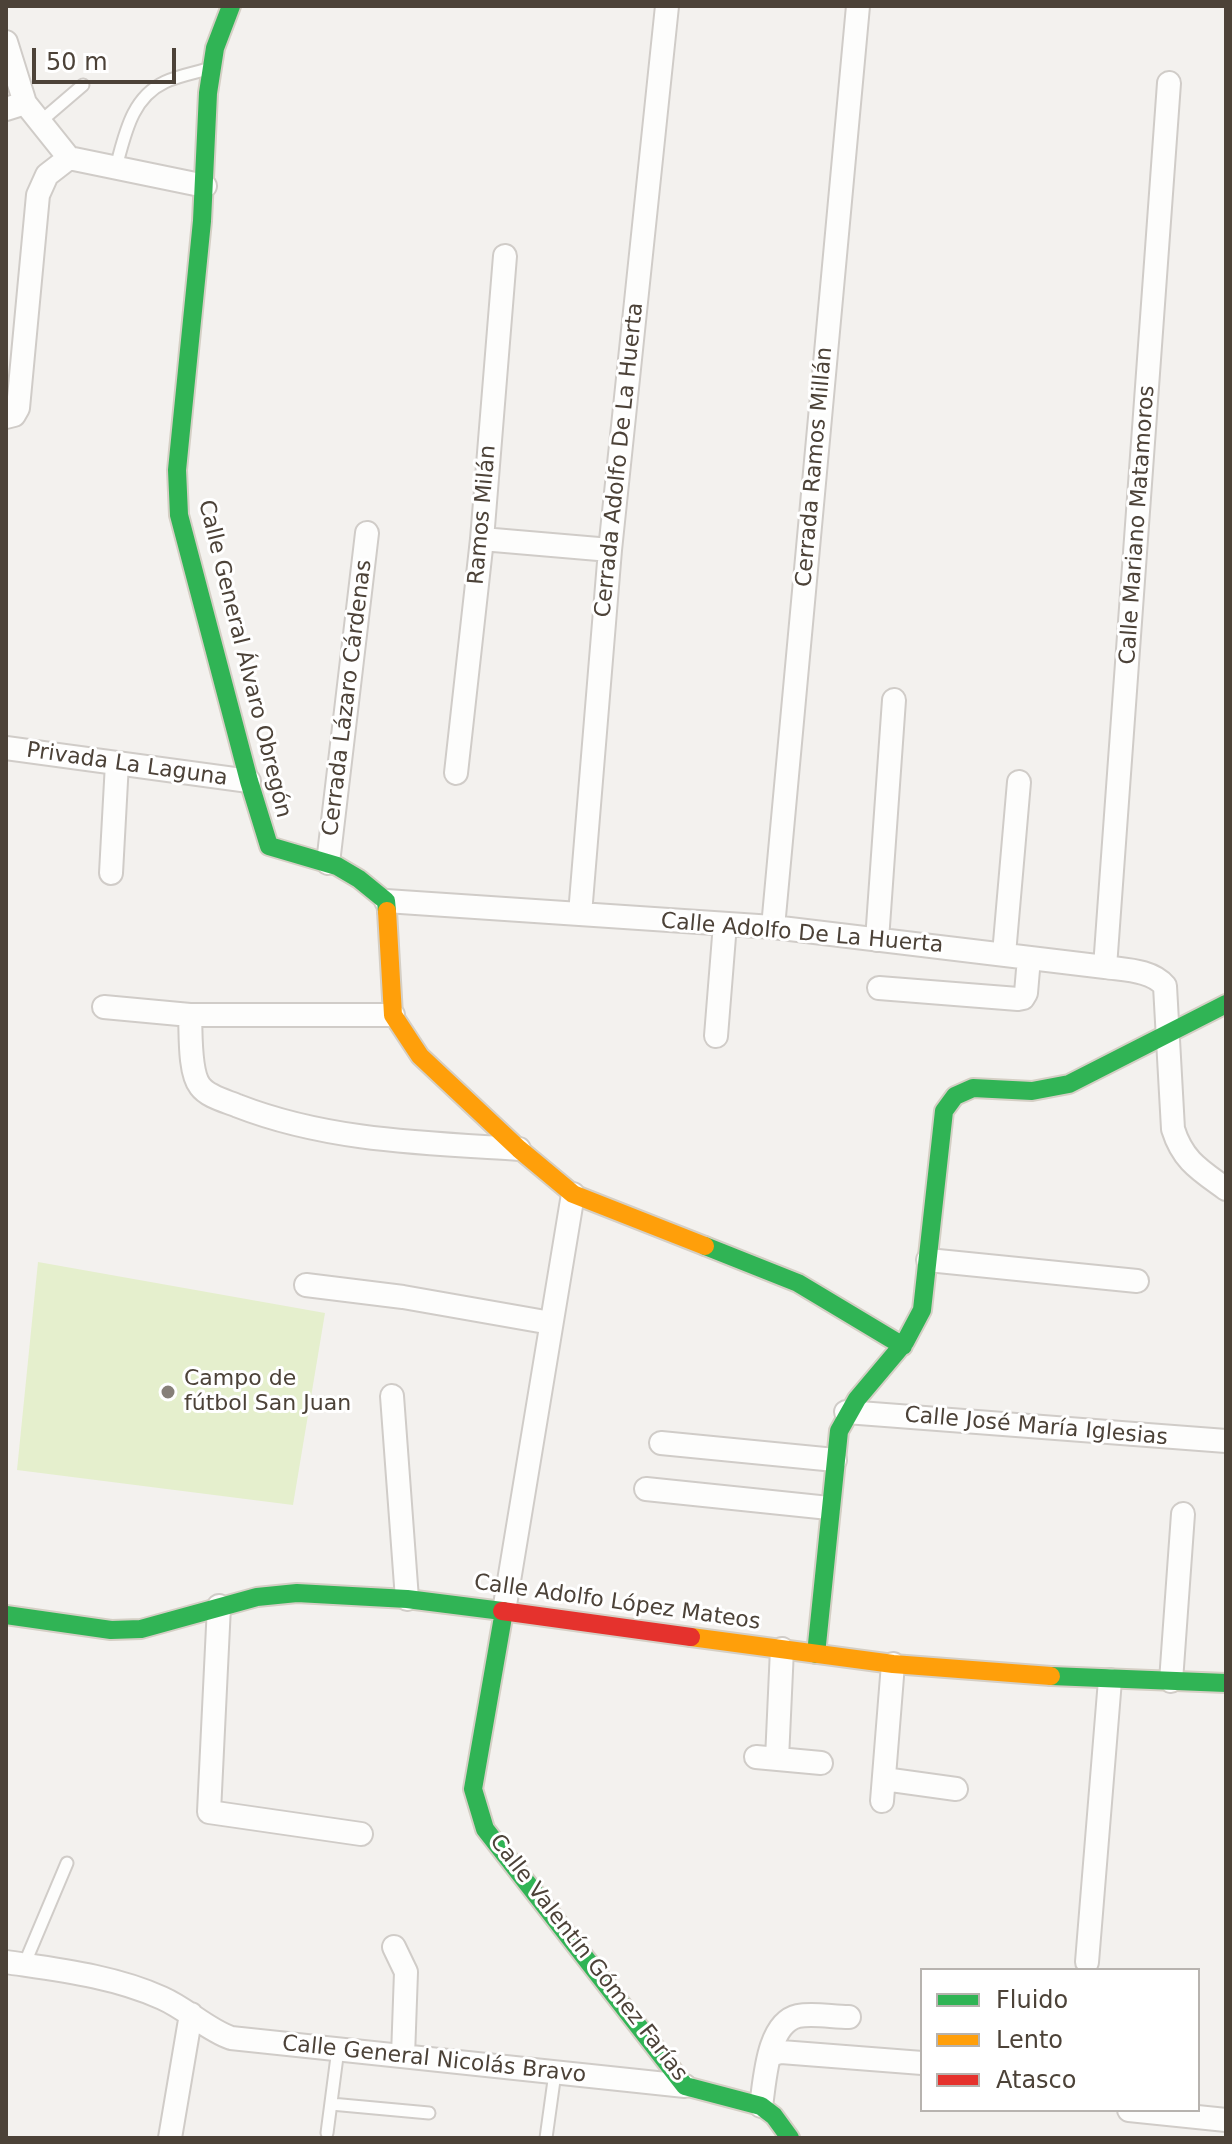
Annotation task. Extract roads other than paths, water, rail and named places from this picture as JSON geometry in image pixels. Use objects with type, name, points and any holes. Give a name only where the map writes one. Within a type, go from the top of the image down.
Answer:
[{"type":"street","name":"Calle General Álvaro Obregón","points":[[231,6],[223,20],[211,68],[205,186],[177,470],[179,515],[269,846],[277,851],[328,863],[356,876],[386,901]]},
{"type":"street","name":"Cerrada Adolfo De La Huerta","points":[[580,914],[610,550],[667,6]]},
{"type":"street","name":"Cerrada Ramos Millán","points":[[773,927],[858,6]]},
{"type":"street","points":[[6,42],[16,106],[41,121],[69,158],[205,186]]},
{"type":"street","name":"Calle Mariano Matamoros","points":[[1105,967],[1169,83]]},
{"type":"street","points":[[6,417],[14,415],[18,408],[38,195],[47,175],[69,158]]},
{"type":"street","name":"Ramos Milán","points":[[456,773],[482,539],[505,256]]},
{"type":"street","name":"Cerrada Lázaro Cárdenas","points":[[328,863],[367,533]]},
{"type":"street","points":[[482,539],[610,550]]},
{"type":"street","points":[[877,940],[894,700]]},
{"type":"street","name":"Privada La Laguna","points":[[6,748],[249,781]]},
{"type":"street","points":[[111,873],[117,763]]},
{"type":"street","points":[[1004,954],[1019,782]]},
{"type":"street","points":[[386,901],[393,1015],[420,1056],[519,1149],[573,1194],[798,1283],[903,1346]]},
{"type":"street","name":"Calle Adolfo De La Huerta","points":[[386,901],[773,927],[1105,967],[1159,979],[1165,986],[1168,1033]]},
{"type":"street","points":[[716,1036],[725,924]]},
{"type":"street","points":[[879,988],[1023,998],[1029,958]]},
{"type":"street","points":[[816,1654],[839,1431],[846,1412],[860,1391],[915,1330],[922,1310],[944,1111],[955,1096],[973,1088],[1032,1091],[1069,1084],[1226,1004]]},
{"type":"street","points":[[104,1007],[190,1015],[393,1015]]},
{"type":"street","points":[[190,1015],[196,1079],[203,1090],[215,1097],[277,1121],[377,1140],[519,1149]]},
{"type":"street","points":[[1168,1033],[1173,1129],[1178,1148],[1190,1162],[1226,1189]]},
{"type":"street","name":"Calle Valentín Gómez Farías","points":[[573,1194],[473,1789],[477,1809],[485,1829],[685,2086],[761,2106]]},
{"type":"street","points":[[928,1260],[1137,1281]]},
{"type":"street","points":[[306,1285],[403,1297],[551,1323]]},
{"type":"street","points":[[392,1396],[407,1599]]},
{"type":"street","name":"Calle José María Iglesias","points":[[846,1412],[1226,1441]]},
{"type":"street","points":[[661,1443],[835,1460]]},
{"type":"street","points":[[646,1489],[829,1508]]},
{"type":"street","points":[[1171,1681],[1183,1514]]},
{"type":"street","name":"Calle Adolfo López Mateos","points":[[6,1615],[111,1630],[141,1629],[257,1597],[297,1593],[407,1599],[893,1664],[1110,1680],[1226,1683]]},
{"type":"street","points":[[219,1606],[209,1812],[361,1834]]},
{"type":"street","points":[[782,1649],[766,1758],[821,1763]]},
{"type":"street","points":[[893,1664],[883,1790],[956,1789]]},
{"type":"street","points":[[1087,1962],[1110,1680]]},
{"type":"street","points":[[394,1947],[406,1972],[403,2056]]},
{"type":"street","name":"Calle General Nicolás Bravo","points":[[15,1963],[103,1978],[163,1998],[212,2031],[231,2038],[685,2086]]},
{"type":"street","points":[[170,2138],[191,2014]]},
{"type":"street","points":[[790,2138],[774,2116],[761,2106],[773,2041],[785,2021],[798,2016],[849,2017]]},
{"type":"street","points":[[770,2055],[781,2052],[920,2063]]},
{"type":"street","points":[[1148,2112],[1226,2120]]},
{"type":"lane","points":[[116,167],[128,121],[144,97],[164,82],[211,68]]},
{"type":"lane","points":[[41,121],[83,85]]},
{"type":"lane","points":[[15,1963],[67,1863]]},
{"type":"lane","points":[[327,2133],[338,2049]]},
{"type":"lane","points":[[546,2138],[555,2073]]},
{"type":"lane","points":[[331,2104],[429,2113]]},
{"type":"place","name":"Campo de fútbol San Juan","points":[[168,1392]]}]
